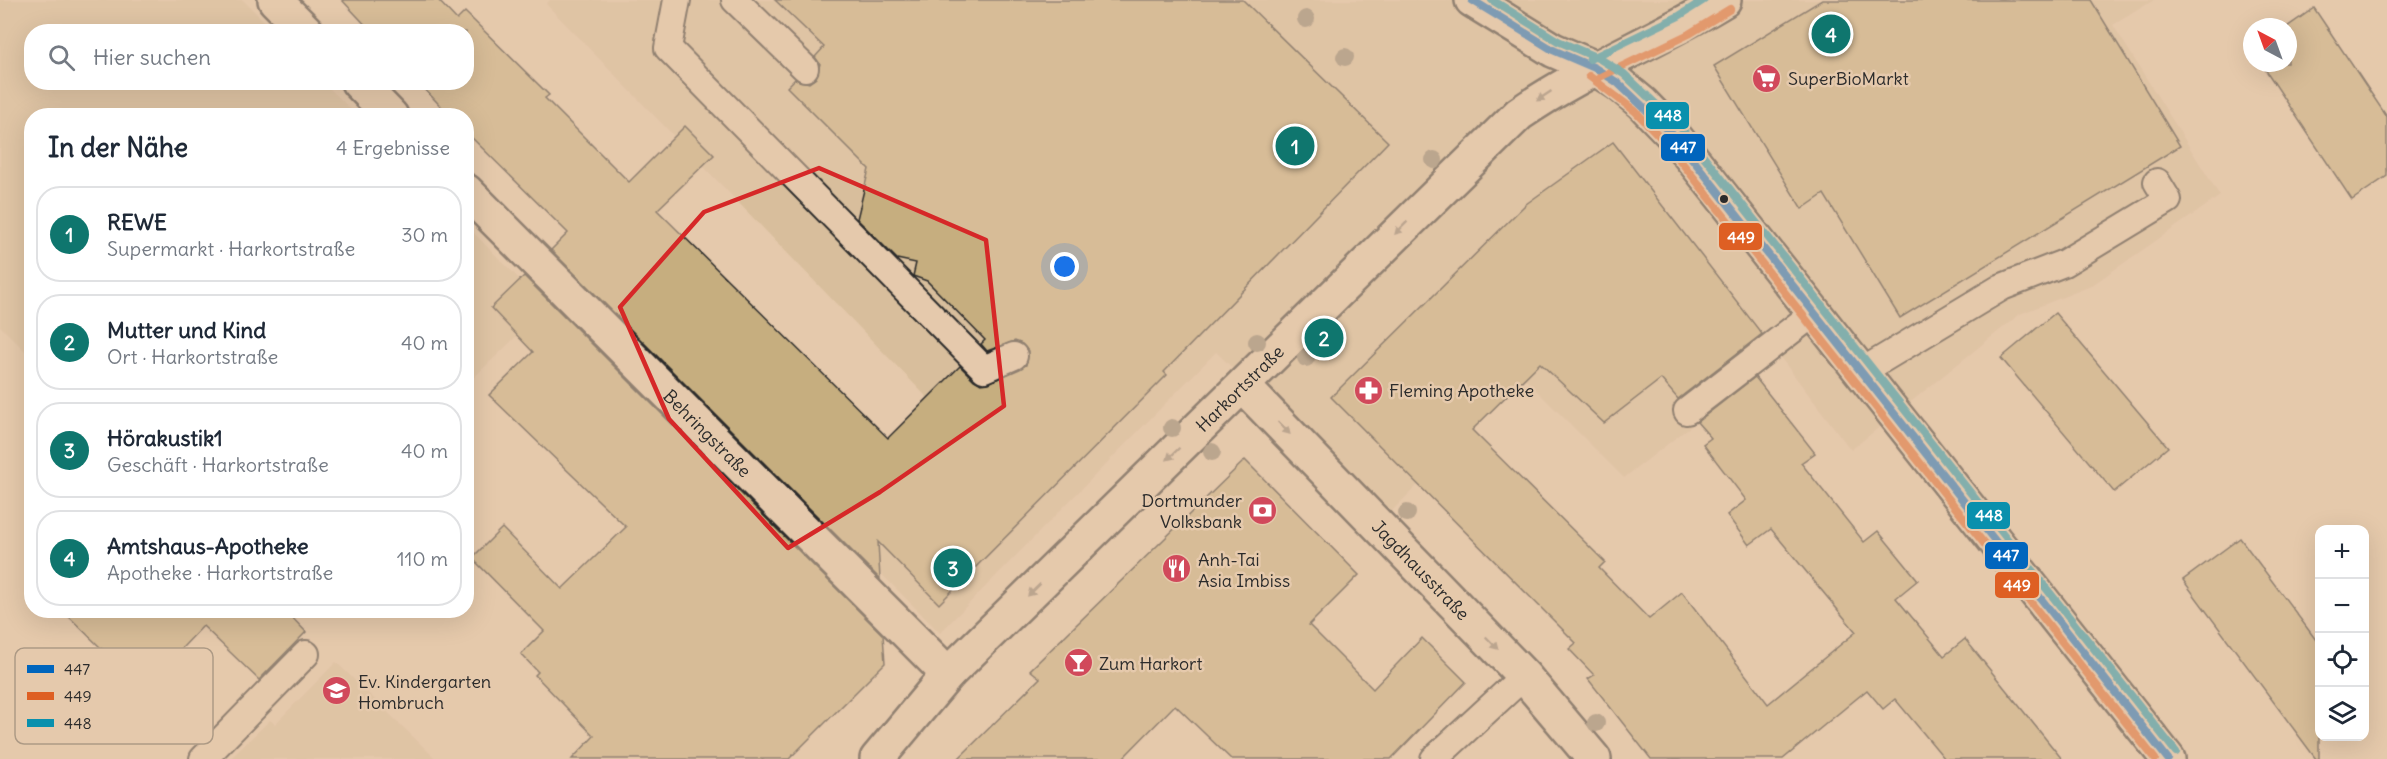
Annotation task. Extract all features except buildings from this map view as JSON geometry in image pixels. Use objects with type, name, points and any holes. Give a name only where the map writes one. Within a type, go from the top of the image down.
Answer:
[{"type":"street","points":[[275,0],[299,24]]},
{"type":"street","points":[[1472,0],[1553,50],[1595,68],[1642,103],[1675,137],[2168,759]]},
{"type":"street","name":"Harkortstraße","points":[[877,759],[948,674],[1519,114],[1554,90],[1666,34],[1724,0]]},
{"type":"street","points":[[366,90],[383,108]]},
{"type":"street","name":"Behringstraße","points":[[474,199],[948,674]]},
{"type":"street","name":"Jagdhausstraße","points":[[1243,386],[1524,676],[1594,759]]},
{"type":"lane","points":[[677,0],[668,48],[984,369],[1014,356]]},
{"type":"lane","points":[[735,0],[805,68]]},
{"type":"lane","points":[[1861,372],[2002,287],[2064,263],[2168,200],[2157,182]]},
{"type":"lane","points":[[1687,411],[1814,313]]},
{"type":"lane","points":[[203,759],[306,654]]},
{"type":"lane","points":[[1434,759],[1524,676]]},
{"type":"highlighted area","points":[[819,168],[986,240],[1004,406],[880,492],[788,548],[669,419],[620,307],[704,212]]},
{"type":"shaded area","points":[[0,0],[243,0],[267,24],[24,24],[24,90],[331,90],[350,108],[24,108],[24,350],[0,326]]},
{"type":"shaded area","points":[[550,0],[2154,0],[2113,25],[2220,196],[2091,286],[2020,314],[1851,450],[1780,357],[1624,478],[1524,378],[1386,517],[1216,352],[940,633],[840,532],[950,421],[546,4]]},
{"type":"shaded area","points":[[474,233],[547,307],[474,377]]},
{"type":"shaded area","name":"Ev. Kindergarten Hombruch","points":[[336,662],[436,759],[230,759],[270,720],[275,724]]},
{"type":"transit line","name":"447","points":[[1472,0],[1553,50],[1595,68],[1618,83],[1675,137],[2168,759]]},
{"type":"transit line","name":"448","points":[[1492,0],[1558,41],[1600,59],[1624,74],[1683,130],[2176,752]]},
{"type":"transit line","name":"448","points":[[1590,59],[1679,16],[1704,0]]},
{"type":"transit line","name":"449","points":[[1600,77],[1689,34],[1730,9]]},
{"type":"transit line","name":"449","points":[[1589,76],[1635,111],[1667,144],[2155,759]]},
{"type":"place","name":"Amtshaus-Apotheke","points":[[1831,34]]},
{"type":"place","name":"SuperBioMarkt","points":[[1767,78]]},
{"type":"place","name":"REWE","points":[[1295,146]]},
{"type":"place","name":"Mutter und Kind","points":[[1324,338]]},
{"type":"place","name":"Fleming Apotheke","points":[[1368,390]]},
{"type":"place","name":"Dortmunder Volksbank","points":[[1263,510]]},
{"type":"place","name":"Hörakustik1","points":[[953,568]]},
{"type":"place","name":"Anh-Tai Asia Imbiss","points":[[1177,569]]},
{"type":"place","name":"Zum Harkort","points":[[1078,663]]},
{"type":"place","name":"Ev. Kindergarten Hombruch","points":[[337,691]]}]
